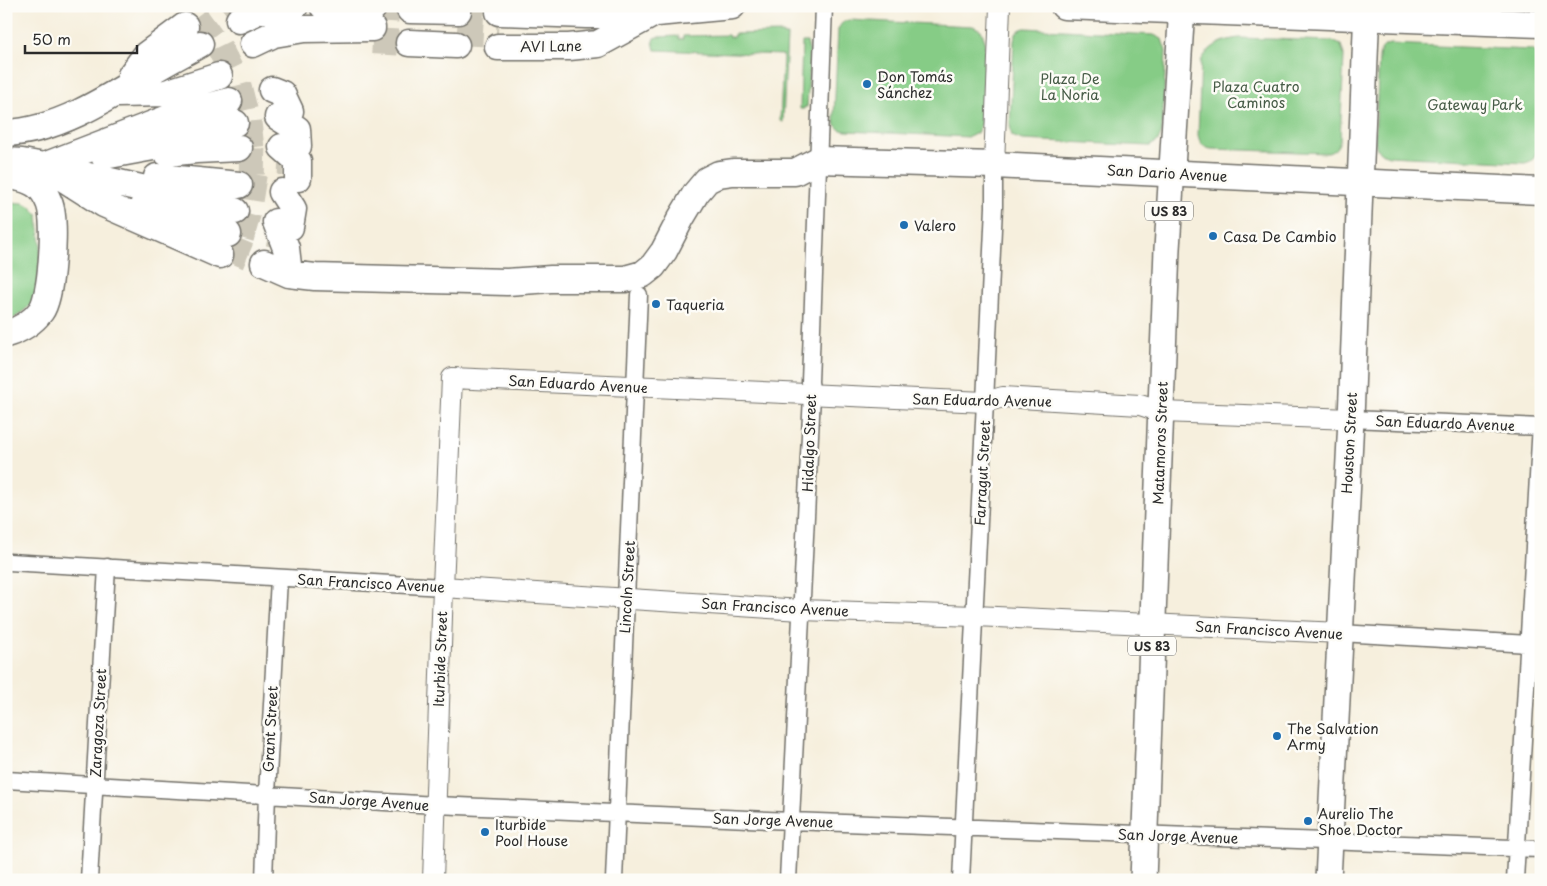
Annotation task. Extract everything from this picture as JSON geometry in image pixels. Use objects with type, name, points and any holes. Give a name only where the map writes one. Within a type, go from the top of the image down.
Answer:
[{"type":"highway","points":[[234,11],[258,11],[295,6]]},
{"type":"highway","points":[[257,52],[280,50],[304,43],[325,40],[372,26],[323,6]]},
{"type":"highway","points":[[600,6],[656,13],[732,6]]},
{"type":"highway","points":[[629,6],[656,13]]},
{"type":"highway","points":[[1064,6],[1366,12],[1541,24]]},
{"type":"highway","name":"AVI Lane","points":[[656,13],[598,44],[569,47],[498,31],[586,16],[656,13]]},
{"type":"highway","points":[[409,27],[457,29]]},
{"type":"highway","points":[[6,133],[20,132],[53,123],[117,94],[163,85],[202,49],[152,61],[117,94]]},
{"type":"highway","points":[[44,166],[174,116],[233,179]]},
{"type":"highway","points":[[44,166],[193,140],[233,179]]},
{"type":"highway","name":"San Dario Avenue","points":[[283,181],[288,274],[315,277],[507,282],[551,279],[625,278],[643,274],[653,266],[664,251],[696,193],[707,180],[719,174],[733,172],[795,172],[818,160],[994,165],[1541,191]]},
{"type":"highway","points":[[6,161],[44,166],[189,198],[233,179]]},
{"type":"highway","points":[[44,166],[100,192],[233,179]]},
{"type":"highway","points":[[44,166],[193,169],[233,179]]},
{"type":"highway","points":[[6,176],[32,181],[42,190],[51,208],[52,229],[51,270],[45,304],[29,323],[15,332],[6,334]]},
{"type":"main road","name":"Matamoros Street","points":[[1143,880],[1171,173],[1182,9]]},
{"type":"main road","name":"Houston Street","points":[[1328,880],[1351,419],[1366,12]]},
{"type":"street","name":"Hidalgo Street","points":[[788,880],[812,395],[810,382],[824,6]]},
{"type":"street","name":"Farragut Street","points":[[961,880],[994,207],[1000,6]]},
{"type":"street","name":"Lincoln Street","points":[[614,880],[639,295]]},
{"type":"street","name":"San Eduardo Avenue","points":[[452,378],[985,402],[1003,397],[1140,405],[1162,412],[1541,426]]},
{"type":"street","name":"Iturbide Street","points":[[433,880],[452,378]]},
{"type":"street","points":[[1515,880],[1516,848],[1535,642],[1541,426]]},
{"type":"street","name":"San Francisco Avenue","points":[[9,562],[801,610],[975,616],[1535,642]]},
{"type":"street","name":"Zaragoza Street","points":[[89,880],[107,567]]},
{"type":"street","name":"Grant Street","points":[[264,880],[279,578]]},
{"type":"street","name":"San Jorge Avenue","points":[[6,780],[436,805],[791,821],[1541,849]]},
{"type":"green space","points":[[849,20],[973,26],[981,30],[985,41],[981,124],[977,133],[969,137],[846,131],[839,129],[834,118],[838,29],[842,23]]},
{"type":"green space","name":"Plaza De La Noria","points":[[1025,28],[1154,35],[1162,39],[1166,51],[1162,132],[1158,141],[1150,146],[1022,140],[1012,136],[1010,124],[1014,41],[1017,32]]},
{"type":"green space","points":[[783,33],[783,35],[787,35],[783,122],[780,121],[783,55],[655,50],[653,41],[657,37],[679,36],[679,39],[683,39],[683,36],[728,35],[729,37],[734,37],[734,34]]},
{"type":"green space","name":"Plaza Cuatro Caminos","points":[[1239,38],[1332,41],[1341,45],[1344,55],[1340,140],[1334,150],[1328,153],[1211,149],[1202,144],[1198,135],[1201,61],[1212,48],[1227,40]]},
{"type":"green space","points":[[802,42],[807,42],[810,54],[807,107],[800,109]]},
{"type":"green space","name":"Gateway Park","points":[[1390,44],[1531,50],[1539,55],[1541,59],[1538,149],[1534,158],[1525,163],[1389,156],[1379,151],[1375,141],[1379,57],[1382,48]]},
{"type":"green space","points":[[6,202],[23,203],[30,206],[38,215],[41,246],[37,300],[6,325]]},
{"type":"tunnel","points":[[193,35],[230,8]]},
{"type":"tunnel","points":[[373,8],[410,10]]},
{"type":"tunnel","points":[[458,11],[499,12]]},
{"type":"tunnel","points":[[457,32],[498,34]]},
{"type":"tunnel","points":[[372,41],[409,43]]},
{"type":"tunnel","points":[[213,64],[253,44]]},
{"type":"tunnel","points":[[229,101],[272,90]]},
{"type":"tunnel","points":[[237,136],[281,131]]},
{"type":"tunnel","points":[[239,161],[283,162]]},
{"type":"tunnel","points":[[239,185],[282,192]]},
{"type":"tunnel","points":[[232,222],[274,234]]},
{"type":"tunnel","points":[[224,246],[264,263]]},
{"type":"place","name":"Don Tomás Sánchez","points":[[867,84]]},
{"type":"place","name":"Valero","points":[[904,225]]},
{"type":"place","name":"Casa De Cambio","points":[[1213,236]]},
{"type":"place","name":"Taqueria","points":[[656,304]]},
{"type":"place","name":"The Salvation Army","points":[[1277,736]]},
{"type":"place","name":"Aurelio The Shoe Doctor","points":[[1308,821]]},
{"type":"place","name":"Iturbide Pool House","points":[[485,832]]}]
